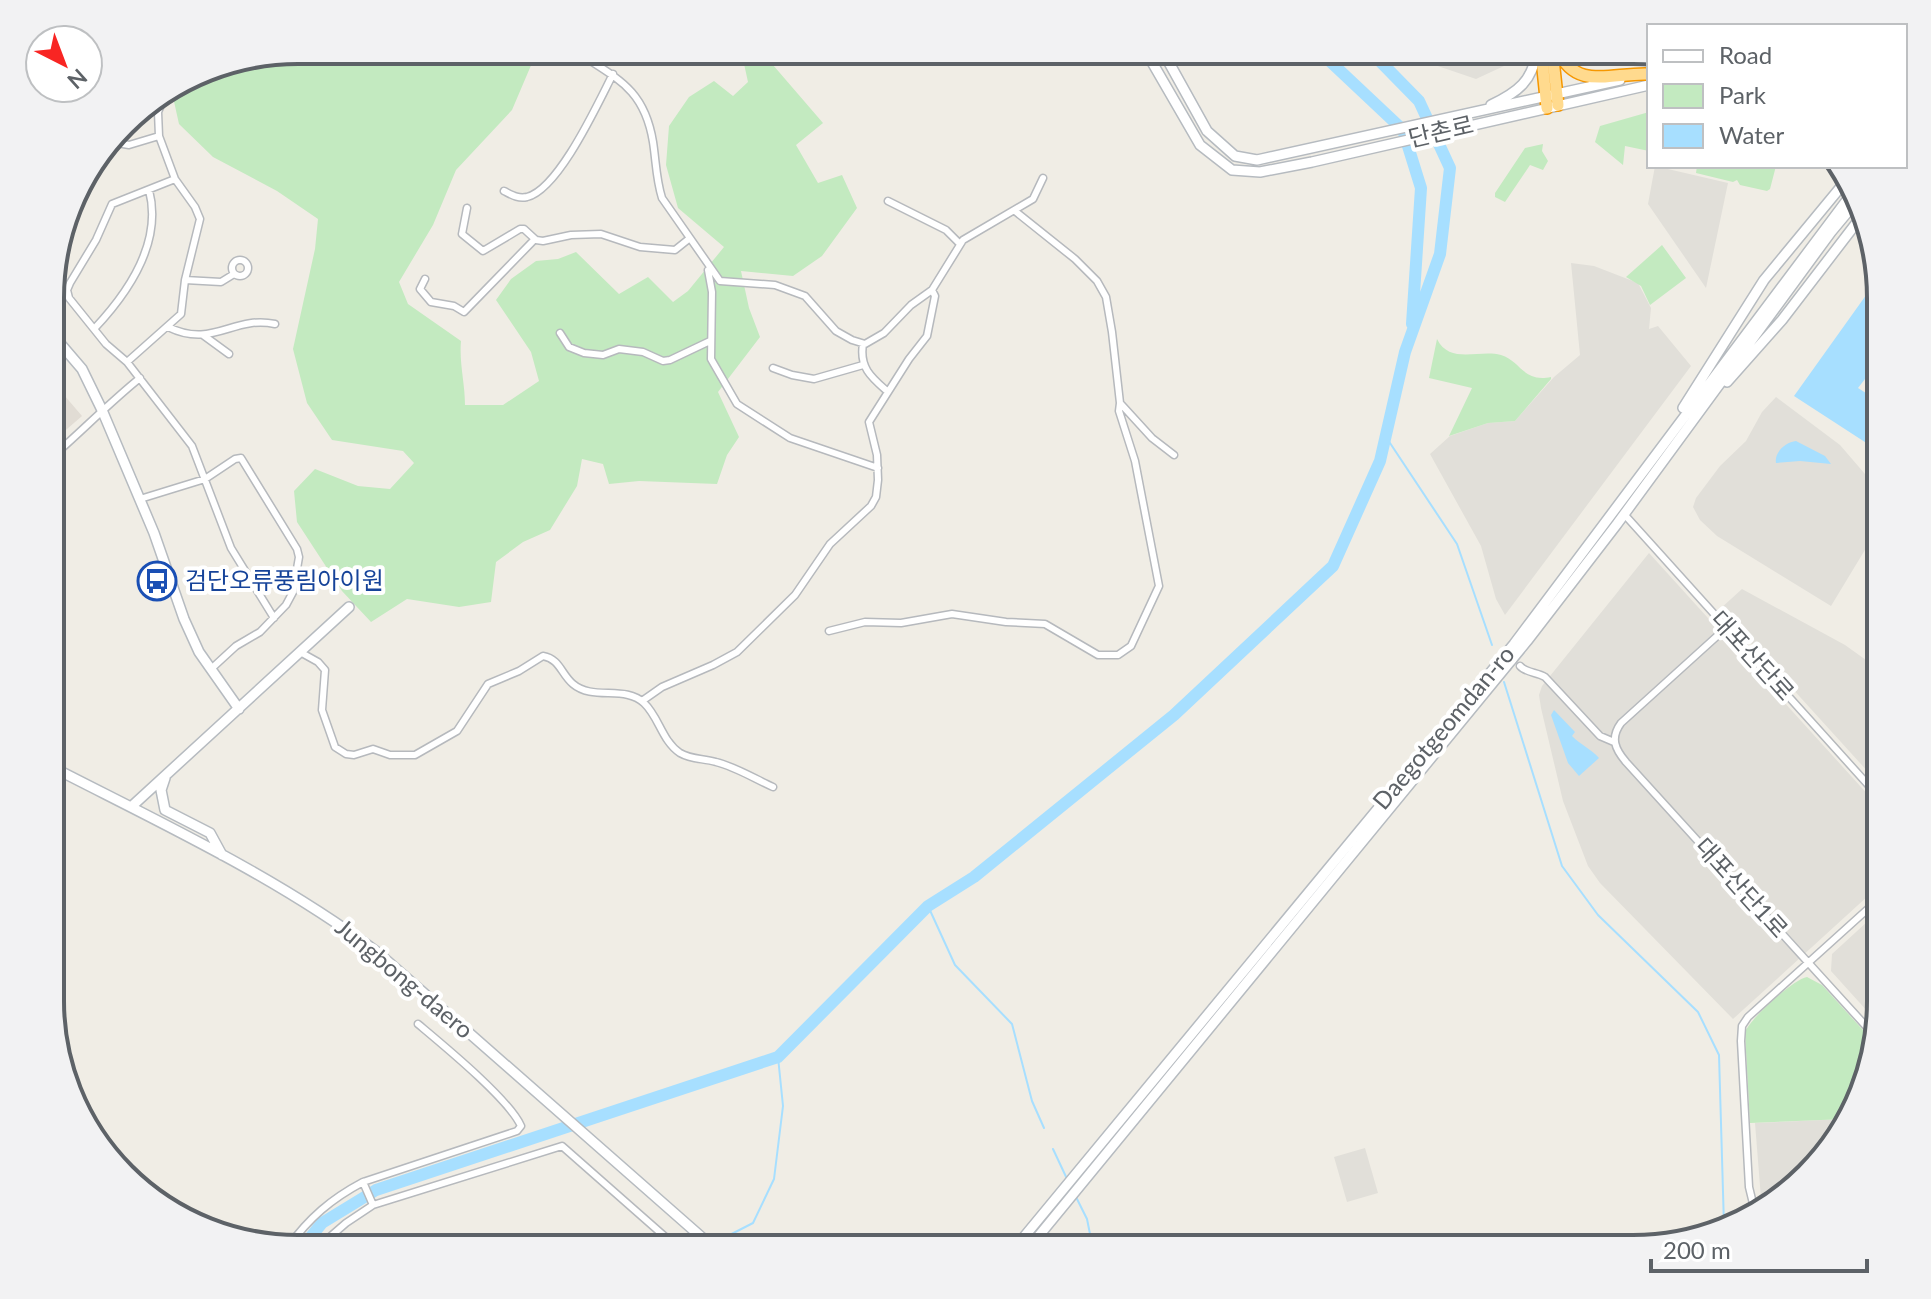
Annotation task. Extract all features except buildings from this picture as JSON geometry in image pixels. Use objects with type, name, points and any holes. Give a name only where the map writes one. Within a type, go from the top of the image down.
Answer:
[{"type":"highway","points":[[1543,64],[1552,101]]},
{"type":"highway","points":[[1552,101],[1554,64]]},
{"type":"highway","points":[[1565,64],[1583,76],[1647,74]]},
{"type":"main road","name":"단촌로","points":[[1153,64],[1200,145],[1232,170],[1260,172],[1471,126],[1647,75]]},
{"type":"main road","name":"단촌로","points":[[1170,64],[1207,131],[1235,156],[1257,160],[1470,113],[1647,85]]},
{"type":"main road","points":[[1470,113],[1505,98],[1523,86],[1535,64]]},
{"type":"main road","points":[[1640,476],[1764,280],[1840,188]]},
{"type":"main road","name":"Daegotgeomdan-ro","points":[[1093,1163],[1514,644],[1846,202]]},
{"type":"main road","name":"Daegotgeomdan-ro","points":[[1028,1234],[1093,1163],[1469,713],[1624,514],[1849,210]]},
{"type":"main road","points":[[1690,424],[1782,320],[1855,224]]},
{"type":"main road","points":[[64,348],[82,369],[102,410],[199,652],[239,709]]},
{"type":"main road","points":[[131,807],[349,607]]},
{"type":"main road","name":"Jungbong-daero","points":[[64,773],[222,855],[335,920],[377,952],[699,1235]]},
{"type":"main road","points":[[166,776],[161,790],[165,810],[210,833],[222,855]]},
{"type":"main road","name":"Daegotgeomdan-ro","points":[[1037,1234],[1056,1206]]},
{"type":"street","points":[[597,64],[632,91],[645,111],[662,198],[720,281],[725,284],[775,285],[805,296],[836,331],[863,344]]},
{"type":"street","points":[[504,191],[514,197],[528,197],[561,169],[613,74]]},
{"type":"street","points":[[127,362],[181,314],[185,280],[200,219],[175,179],[159,136],[159,110]]},
{"type":"street","points":[[123,144],[159,136]]},
{"type":"street","points":[[863,344],[884,333],[911,305],[932,290],[969,234],[1033,199],[1043,178]]},
{"type":"street","points":[[175,179],[112,204],[96,240],[67,290],[69,298],[106,344],[127,362],[192,446],[231,548],[274,618]]},
{"type":"street","points":[[94,329],[115,307],[136,274],[148,238],[151,211],[149,190]]},
{"type":"street","points":[[888,201],[946,230],[960,244]]},
{"type":"street","points":[[467,208],[462,234],[483,251],[520,229],[543,241],[571,235],[601,234],[640,247],[675,250],[690,238]]},
{"type":"street","points":[[829,631],[865,622],[901,623],[952,614],[1045,624],[1098,655],[1118,655],[1131,646],[1159,586],[1135,461],[1119,411],[1106,297],[1097,281],[1075,259],[1015,211]]},
{"type":"street","points":[[425,279],[420,289],[431,302],[454,306],[464,312],[535,239]]},
{"type":"street","points":[[706,262],[712,292],[711,359],[741,408],[790,438],[878,468]]},
{"type":"street","points":[[185,280],[221,282],[234,274]]},
{"type":"street","points":[[642,701],[662,687],[737,652],[795,595],[830,544],[871,506],[877,491],[878,468],[869,422],[927,336],[935,296],[932,290]]},
{"type":"street","points":[[168,327],[183,333],[213,335],[228,328],[264,321],[275,324]]},
{"type":"street","points":[[560,333],[569,347],[584,353],[603,355],[619,349],[643,352],[663,361],[710,341]]},
{"type":"street","points":[[203,335],[229,354]]},
{"type":"street","points":[[863,344],[863,365],[888,392]]},
{"type":"street","points":[[773,368],[814,379],[863,365]]},
{"type":"street","points":[[64,447],[140,378]]},
{"type":"street","points":[[1120,403],[1152,438],[1174,455]]},
{"type":"street","points":[[140,499],[205,479],[235,459],[243,460],[297,549],[299,557],[292,596],[256,635],[236,646],[211,669]]},
{"type":"street","name":"대포산단로","points":[[1624,514],[1866,783]]},
{"type":"street","points":[[1614,740],[1617,728],[1627,716],[1726,628]]},
{"type":"street","points":[[300,652],[318,662],[325,670],[322,710],[335,747],[346,754],[373,749],[390,755],[418,754],[454,733],[488,684],[519,671],[543,656],[555,660],[574,685],[589,692],[624,694],[642,701],[667,740],[684,755],[724,764],[773,787]]},
{"type":"street","name":"대포산단1로","points":[[1520,666],[1545,677],[1600,736],[1614,740],[1621,755],[1636,773],[1865,1025]]},
{"type":"street","points":[[1753,1202],[1749,1187],[1741,1031],[1748,1017],[1866,911]]},
{"type":"street","points":[[298,1235],[311,1218],[336,1197],[363,1182],[517,1131],[521,1126],[480,1080],[418,1024]]},
{"type":"street","points":[[332,1235],[373,1204],[562,1146],[664,1235]]},
{"type":"street","points":[[363,1182],[373,1204]]},
{"type":"shaded area","points":[[1432,64],[1504,64],[1476,79]]},
{"type":"shaded area","points":[[1655,168],[1728,183],[1706,288],[1648,204]]},
{"type":"shaded area","points":[[1571,263],[1594,266],[1638,283],[1651,308],[1649,329],[1658,326],[1691,366],[1505,615],[1496,599],[1481,546],[1430,454],[1450,436],[1488,423],[1515,421],[1554,377],[1580,355]]},
{"type":"shaded area","points":[[64,395],[82,416],[64,432]]},
{"type":"shaded area","points":[[1776,397],[1840,445],[1866,475],[1866,548],[1831,606],[1717,536],[1700,520],[1693,507],[1696,498],[1720,466],[1746,441],[1762,412]]},
{"type":"shaded area","points":[[1649,553],[1866,793],[1866,898],[1733,1019],[1600,883],[1588,866],[1563,801],[1541,708],[1539,695],[1542,686]]},
{"type":"shaded area","points":[[1742,589],[1845,645],[1866,660],[1866,770],[1720,609]]},
{"type":"shaded area","points":[[1866,923],[1866,1010],[1831,971],[1832,954]]},
{"type":"shaded area","points":[[1834,1120],[1809,1155],[1761,1197],[1755,1123]]},
{"type":"shaded area","points":[[1365,1148],[1378,1193],[1347,1202],[1334,1157]]},
{"type":"green space","points":[[532,64],[512,110],[456,170],[433,225],[399,282],[408,304],[461,341],[465,405],[503,405],[539,381],[531,352],[496,300],[511,279],[536,261],[558,259],[576,252],[619,294],[648,277],[673,302],[688,291],[724,247],[678,208],[666,165],[669,126],[689,97],[714,81],[733,96],[748,82],[744,64],[772,64],[823,123],[796,145],[818,183],[842,175],[857,208],[822,256],[793,276],[741,271],[749,308],[760,337],[718,392],[739,437],[727,455],[717,484],[639,481],[609,484],[603,464],[582,459],[577,486],[550,530],[523,542],[496,562],[491,602],[459,607],[407,599],[371,622],[342,591],[297,522],[294,491],[315,469],[358,486],[390,489],[414,463],[403,451],[332,440],[307,403],[293,349],[315,249],[318,219],[277,191],[213,157],[179,124],[174,100],[181,95],[223,76],[268,66]]},
{"type":"green space","points":[[1647,113],[1647,151],[1625,146],[1623,165],[1595,142],[1600,126]]},
{"type":"green space","points":[[1543,144],[1542,151],[1548,161],[1543,170],[1530,165],[1505,202],[1495,197],[1525,148]]},
{"type":"green space","points":[[1697,168],[1775,168],[1767,191],[1740,185],[1737,180],[1733,182],[1696,173]]},
{"type":"green space","points":[[1662,245],[1686,278],[1650,305],[1641,286],[1626,277]]},
{"type":"green space","points":[[1437,339],[1449,352],[1501,355],[1534,377],[1551,379],[1515,421],[1488,423],[1449,436],[1472,388],[1429,378]]},
{"type":"green space","points":[[1807,977],[1822,985],[1864,1031],[1855,1076],[1834,1119],[1750,1123],[1745,1032],[1773,1000]]},
{"type":"water","points":[[1866,295],[1866,379],[1858,388],[1866,393],[1866,443],[1794,396]]},
{"type":"water","points":[[1796,441],[1825,456],[1831,464],[1800,461],[1776,463],[1782,448]]},
{"type":"water","points":[[1554,710],[1575,732],[1572,736],[1599,758],[1579,776],[1568,763],[1551,715]]},
{"type":"waterway","points":[[1333,64],[1403,130],[1421,188],[1412,324]]},
{"type":"waterway","points":[[312,1235],[322,1223],[376,1190],[778,1057],[928,906],[974,877],[1174,715],[1333,566],[1380,461],[1405,352],[1440,254],[1450,168],[1419,101],[1383,64]]},
{"type":"waterway","points":[[1386,437],[1457,544],[1492,645]]},
{"type":"waterway","points":[[1504,682],[1562,866],[1598,915],[1698,1012],[1719,1055],[1724,1216]]},
{"type":"waterway","points":[[928,906],[955,965],[1012,1024],[1032,1101],[1044,1128]]},
{"type":"waterway","points":[[730,1235],[753,1223],[774,1179],[783,1106],[778,1057]]},
{"type":"waterway","points":[[1053,1149],[1068,1181]]},
{"type":"waterway","points":[[1076,1197],[1087,1219],[1090,1234]]},
{"type":"place","name":"검단오류풍림아이원","points":[[157,581]]}]
